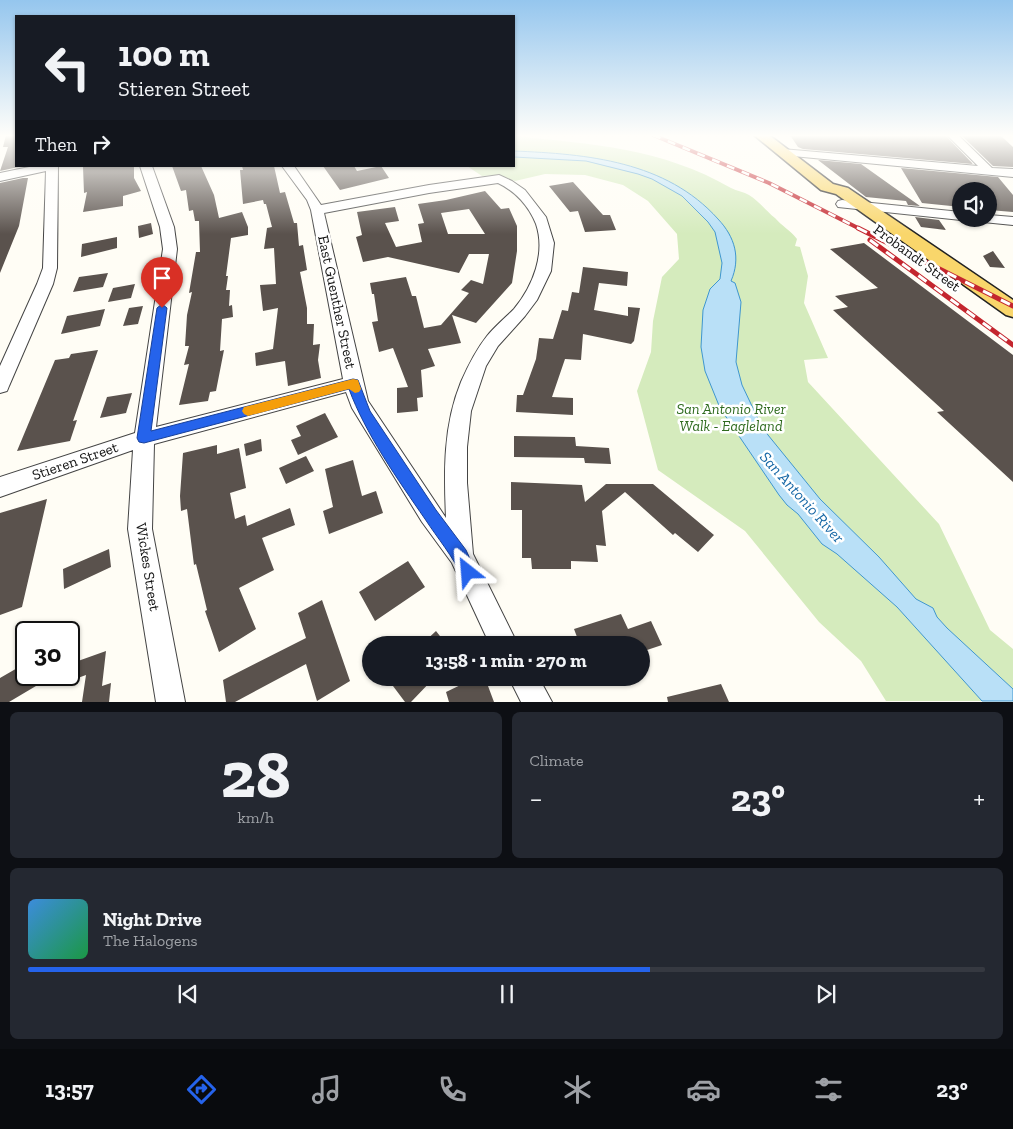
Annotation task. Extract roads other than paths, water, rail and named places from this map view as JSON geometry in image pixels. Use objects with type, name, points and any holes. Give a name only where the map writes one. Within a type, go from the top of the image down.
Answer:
[{"type":"main road","name":"Probandt Street","points":[[802,168],[827,187],[842,191],[1013,310]]},
{"type":"main road","name":"Probandt Street","points":[[827,187],[826,192],[1013,327]]},
{"type":"street","points":[[0,176],[43,168]]},
{"type":"street","points":[[0,386],[46,284],[50,268],[52,168]]},
{"type":"street","name":"Wickes Street","points":[[147,168],[167,227],[170,249],[144,438],[140,529],[171,702]]},
{"type":"street","name":"East Guenther Street","points":[[289,168],[313,200],[317,210],[353,383],[364,413],[430,515],[461,555],[499,636]]},
{"type":"street","points":[[962,168],[1013,173]]},
{"type":"street","points":[[317,210],[429,189],[498,179],[511,185],[535,209],[545,230],[548,253],[537,286],[528,302],[491,343],[470,382],[461,412],[454,472],[461,555]]},
{"type":"street","points":[[842,204],[952,215]]},
{"type":"street","points":[[997,220],[1013,221]]},
{"type":"street","name":"Stieren Street","points":[[0,487],[144,438],[353,383]]},
{"type":"street","points":[[528,686],[538,702]]},
{"type":"water","name":"San Antonio River","points":[[613,168],[635,168],[674,184],[697,200],[718,219],[729,233],[736,256],[736,264],[731,281],[735,283],[741,302],[736,362],[742,385],[760,423],[768,435],[820,499],[879,557],[916,599],[933,608],[937,617],[947,628],[1013,689],[1013,701],[982,701],[897,607],[837,554],[822,544],[798,514],[779,495],[720,408],[705,371],[701,347],[703,310],[710,289],[720,279],[722,263],[715,232],[708,222],[682,196],[652,179]]},
{"type":"railway","points":[[732,168],[769,183],[860,229]]},
{"type":"railway","points":[[858,228],[1013,306]]},
{"type":"railway","points":[[870,240],[1013,345]]},
{"type":"park label","name":"San Antonio River Walk - Eagleland","points":[[731,418]]}]
